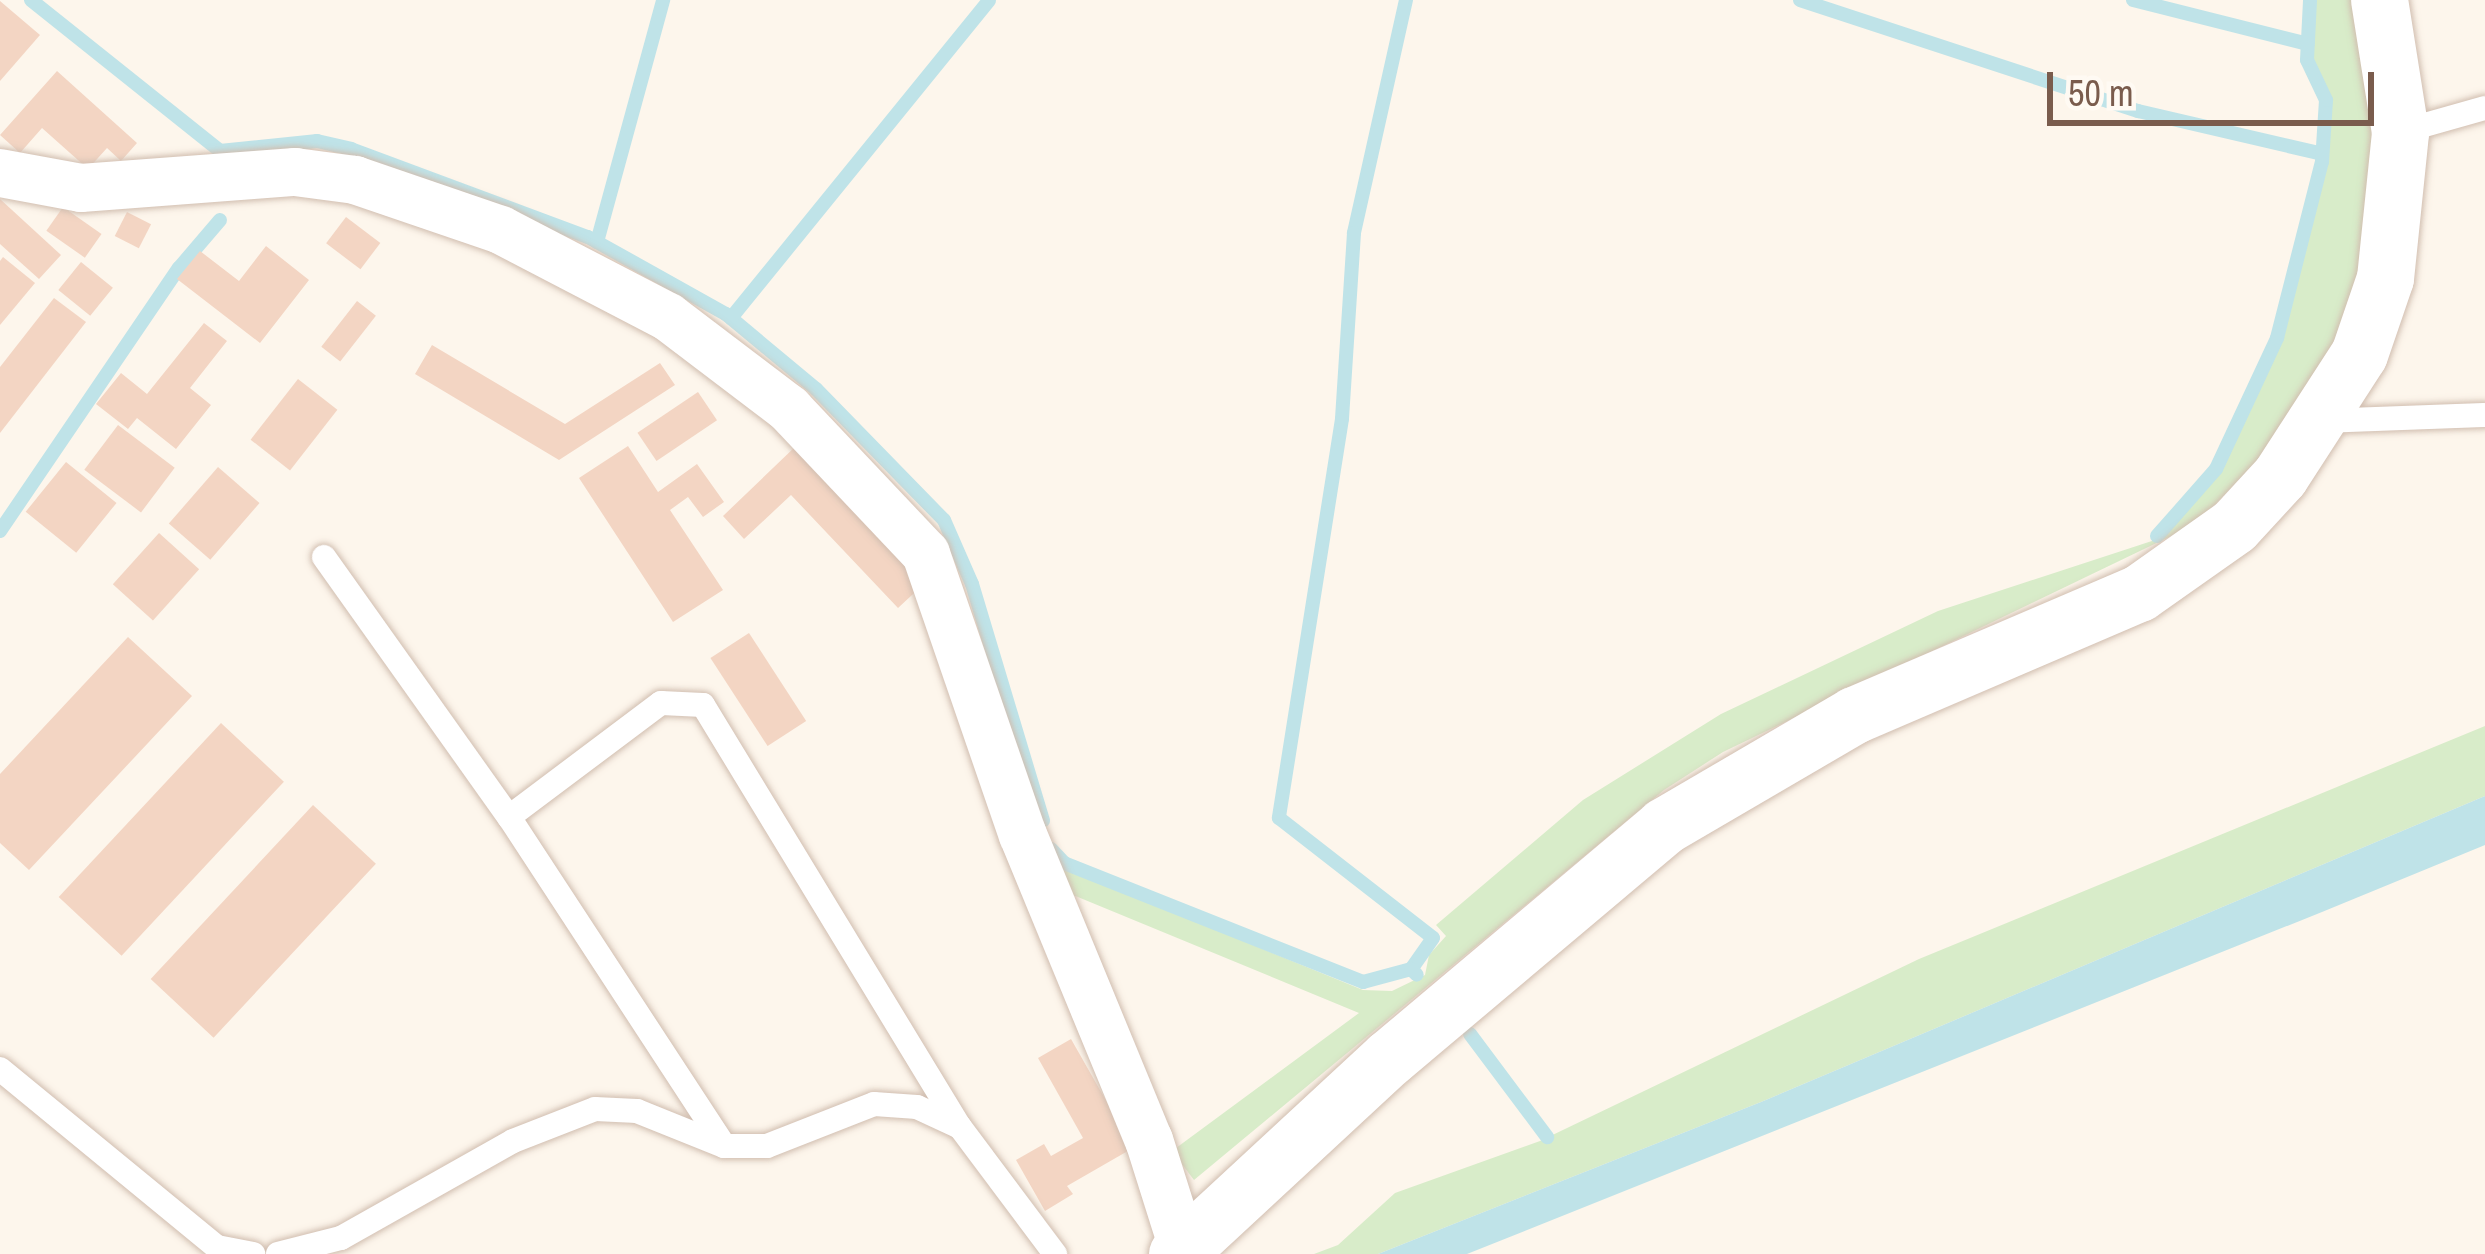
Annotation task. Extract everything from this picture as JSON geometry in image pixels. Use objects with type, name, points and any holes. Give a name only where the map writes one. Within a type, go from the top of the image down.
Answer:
[{"type":"street","points":[[0,173],[81,188],[295,172],[355,181],[501,230],[668,317],[789,409],[926,554],[1023,835],[1149,1140],[1180,1251],[1390,1057],[1664,826],[1854,715],[2139,593],[2192,562],[2280,476],[2359,354],[2385,278],[2400,132],[2379,0]]},
{"type":"lane","points":[[2400,132],[2485,108]]},
{"type":"lane","points":[[2317,421],[2485,415]]},
{"type":"lane","points":[[324,557],[509,817],[724,1146]]},
{"type":"lane","points":[[509,817],[661,704],[703,705],[960,1127],[1054,1254]]},
{"type":"lane","points":[[0,1069],[217,1247],[253,1254]]},
{"type":"lane","points":[[278,1254],[341,1238],[513,1141],[596,1109],[637,1111],[724,1146],[767,1146],[874,1104],[916,1107],[960,1127]]},
{"type":"green space","points":[[2315,0],[2351,0],[2374,85],[2381,154],[2356,289],[2336,340],[2271,447],[2196,524],[1723,752],[1664,790],[1194,1180],[1172,1151],[1359,1013],[1073,895],[1060,866],[1363,990],[1392,991],[1425,975],[1429,955],[1446,936],[1436,925],[1583,800],[1721,714],[1938,611],[2158,539],[2220,470],[2281,339],[2293,264],[2325,163],[2330,101],[2311,61]]},
{"type":"green space","points":[[2485,726],[2485,796],[1761,1102],[1378,1254],[1314,1254],[1338,1245],[1395,1193],[1540,1141],[1919,959]]},
{"type":"water","points":[[2485,796],[2485,845],[1467,1254],[1378,1254],[1761,1102]]},
{"type":"building","points":[[0,1],[40,35],[0,81]]},
{"type":"building","points":[[57,71],[137,143],[121,161],[107,148],[88,169],[42,128],[20,153],[0,135]]},
{"type":"building","points":[[0,199],[61,255],[39,279],[0,244]]},
{"type":"building","points":[[63,207],[102,234],[85,258],[46,231]]},
{"type":"building","points":[[127,212],[151,224],[139,248],[115,236]]},
{"type":"building","points":[[346,217],[380,243],[360,269],[326,243]]},
{"type":"building","points":[[266,246],[309,280],[260,343],[177,279],[200,251],[239,281]]},
{"type":"building","points":[[3,257],[35,283],[0,325],[0,261]]},
{"type":"building","points":[[81,262],[113,288],[90,316],[58,290]]},
{"type":"building","points":[[54,298],[86,322],[0,433],[0,367]]},
{"type":"building","points":[[357,301],[376,316],[340,361],[321,347]]},
{"type":"building","points":[[204,323],[227,341],[190,388],[211,405],[176,449],[137,418],[128,429],[96,404],[121,373],[147,394]]},
{"type":"building","points":[[432,345],[565,424],[660,363],[675,385],[559,460],[415,374]]},
{"type":"building","points":[[298,379],[337,410],[290,470],[251,440]]},
{"type":"building","points":[[698,392],[717,420],[656,461],[637,433]]},
{"type":"building","points":[[118,425],[175,468],[141,512],[84,470]]},
{"type":"building","points":[[797,445],[926,582],[898,608],[791,495],[744,539],[723,516]]},
{"type":"building","points":[[628,446],[658,492],[697,464],[724,502],[703,517],[688,497],[670,510],[723,590],[673,622],[579,478]]},
{"type":"building","points":[[66,462],[117,503],[76,553],[26,512]]},
{"type":"building","points":[[218,467],[260,503],[210,560],[169,524]]},
{"type":"building","points":[[159,533],[199,569],[153,620],[113,584]]},
{"type":"building","points":[[749,633],[806,721],[768,746],[710,658]]},
{"type":"building","points":[[128,637],[192,696],[29,870],[0,843],[0,774]]},
{"type":"building","points":[[221,723],[284,782],[122,956],[59,897]]},
{"type":"building","points":[[313,805],[376,864],[214,1038],[151,979]]},
{"type":"building","points":[[1071,1039],[1133,1148],[1067,1186],[1073,1194],[1045,1211],[1016,1160],[1044,1144],[1051,1156],[1083,1138],[1038,1058]]},
{"type":"waterway","points":[[31,0],[220,151],[317,141],[351,149],[588,237],[726,314],[816,389],[944,520],[972,584],[1043,821]]},
{"type":"waterway","points":[[597,242],[663,0]]},
{"type":"waterway","points":[[731,318],[989,0]]},
{"type":"waterway","points":[[1406,0],[1354,233],[1342,419],[1279,818],[1433,938],[1411,969]]},
{"type":"waterway","points":[[1800,0],[2138,111],[2319,153]]},
{"type":"waterway","points":[[2133,0],[2308,44]]},
{"type":"waterway","points":[[2157,536],[2216,469],[2277,338],[2322,162],[2326,100],[2307,60],[2310,0]]},
{"type":"waterway","points":[[0,531],[179,268],[220,220]]},
{"type":"waterway","points":[[1051,849],[1064,863],[1363,982],[1411,969],[1417,975]]},
{"type":"waterway","points":[[1470,1034],[1547,1137]]}]
